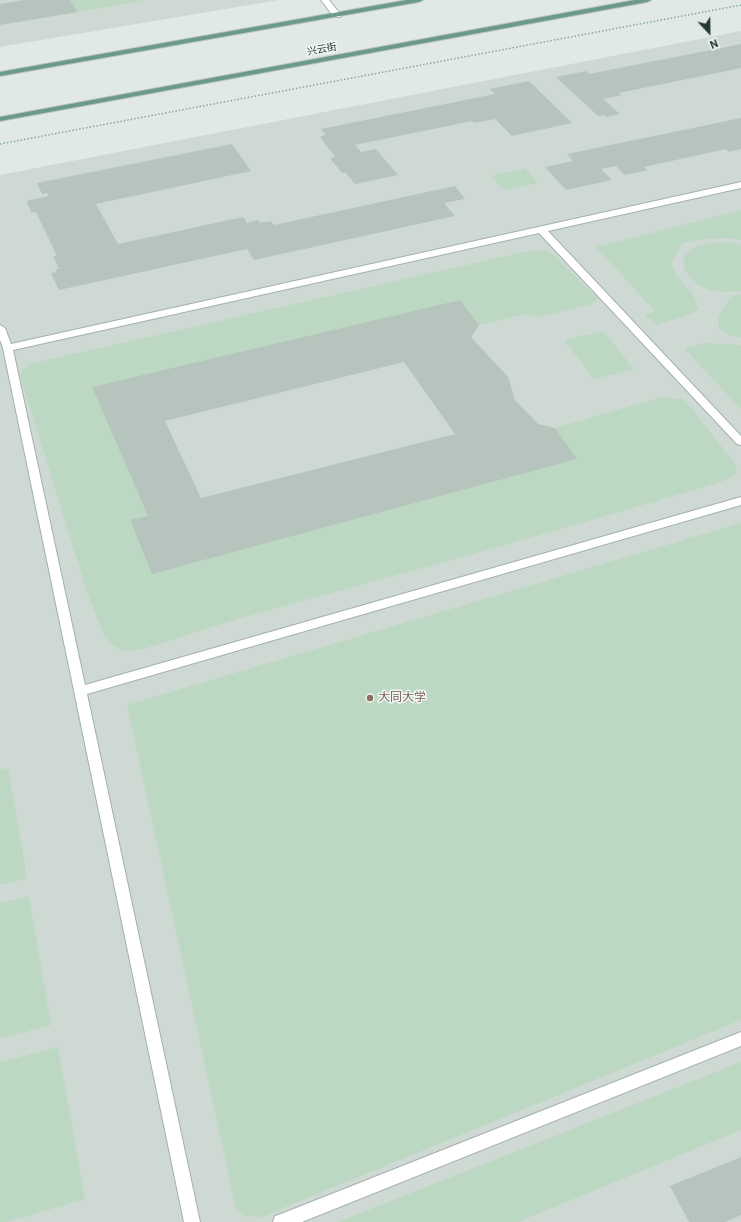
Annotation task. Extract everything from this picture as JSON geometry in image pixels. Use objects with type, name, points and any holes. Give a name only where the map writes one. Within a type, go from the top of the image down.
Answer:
[{"type":"main road","points":[[0,74],[419,0]]},
{"type":"main road","name":"兴云街","points":[[0,119],[647,0]]},
{"type":"lane","points":[[325,0],[338,14]]},
{"type":"lane","points":[[8,348],[741,185]]},
{"type":"lane","points":[[542,230],[741,442]]},
{"type":"lane","points":[[0,328],[8,348],[192,1222]]},
{"type":"lane","points":[[80,691],[741,501]]},
{"type":"lane","points":[[281,1222],[741,1039]]},
{"type":"path","points":[[0,144],[741,5]]},
{"type":"shaded area","points":[[0,0],[279,0],[0,47]]},
{"type":"shaded area","name":"大同大学","points":[[741,31],[741,1222],[0,1222],[0,175]]},
{"type":"green space","points":[[70,0],[144,0],[78,12]]},
{"type":"green space","points":[[525,168],[538,183],[504,190],[491,176]]},
{"type":"green space","points":[[741,210],[741,240],[730,238],[703,239],[682,243],[671,264],[676,275],[695,298],[699,309],[691,314],[656,325],[645,315],[655,311],[596,247]]},
{"type":"green space","points":[[730,242],[741,245],[741,291],[721,292],[709,290],[698,285],[685,271],[683,262],[685,255],[696,247],[711,243]]},
{"type":"green space","points":[[545,250],[553,254],[598,299],[592,304],[540,317],[525,314],[479,325],[460,301],[92,387],[148,516],[130,521],[152,573],[577,459],[555,428],[662,397],[685,400],[736,465],[737,473],[734,476],[718,483],[502,546],[241,618],[140,650],[123,651],[112,645],[104,636],[87,592],[20,375],[22,371],[30,364],[47,360],[524,252]]},
{"type":"green space","points":[[735,295],[741,295],[741,337],[731,336],[724,332],[719,328],[718,322],[718,316],[730,298]]},
{"type":"green space","points":[[603,331],[634,369],[594,379],[564,340]]},
{"type":"green space","points":[[706,343],[741,345],[741,409],[684,348]]},
{"type":"green space","points":[[741,523],[741,1020],[261,1217],[244,1216],[236,1209],[127,705]]},
{"type":"green space","points":[[8,768],[27,878],[0,885],[0,770]]},
{"type":"green space","points":[[29,896],[51,1025],[0,1039],[0,903]]},
{"type":"green space","points":[[58,1047],[85,1199],[6,1222],[0,1222],[0,1062]]},
{"type":"green space","points":[[741,1062],[741,1130],[518,1222],[338,1222]]},
{"type":"building","points":[[24,0],[70,0],[78,12],[0,25],[0,4]]},
{"type":"building","points":[[741,44],[741,68],[619,93],[622,95],[603,99],[620,114],[606,117],[605,115],[598,116],[556,77],[586,71],[589,74]]},
{"type":"building","points":[[529,81],[572,123],[512,136],[495,119],[474,123],[472,121],[355,145],[361,152],[376,149],[398,175],[355,184],[345,172],[342,173],[330,158],[335,157],[320,137],[326,135],[321,129],[495,94],[490,89]]},
{"type":"building","points":[[741,118],[741,149],[729,152],[726,149],[644,167],[648,170],[625,175],[616,166],[601,169],[612,180],[566,190],[545,167],[573,161],[567,154]]},
{"type":"building","points":[[232,144],[251,171],[96,204],[118,244],[243,217],[247,223],[258,220],[260,223],[271,221],[274,225],[455,186],[465,199],[444,203],[455,216],[254,260],[247,249],[59,290],[51,273],[57,272],[55,269],[59,269],[53,256],[57,256],[36,212],[32,213],[26,201],[49,196],[47,193],[42,194],[37,183]]},
{"type":"building","points":[[460,300],[479,325],[471,337],[508,377],[515,400],[538,424],[555,428],[577,459],[152,574],[130,520],[148,516],[92,387]],"holes":[[[404,362],[455,434],[201,498],[165,421]]]},
{"type":"building","points":[[741,1157],[741,1215],[725,1222],[689,1222],[670,1186]]},
{"type":"place","name":"大同大学","points":[[370,698]]}]
